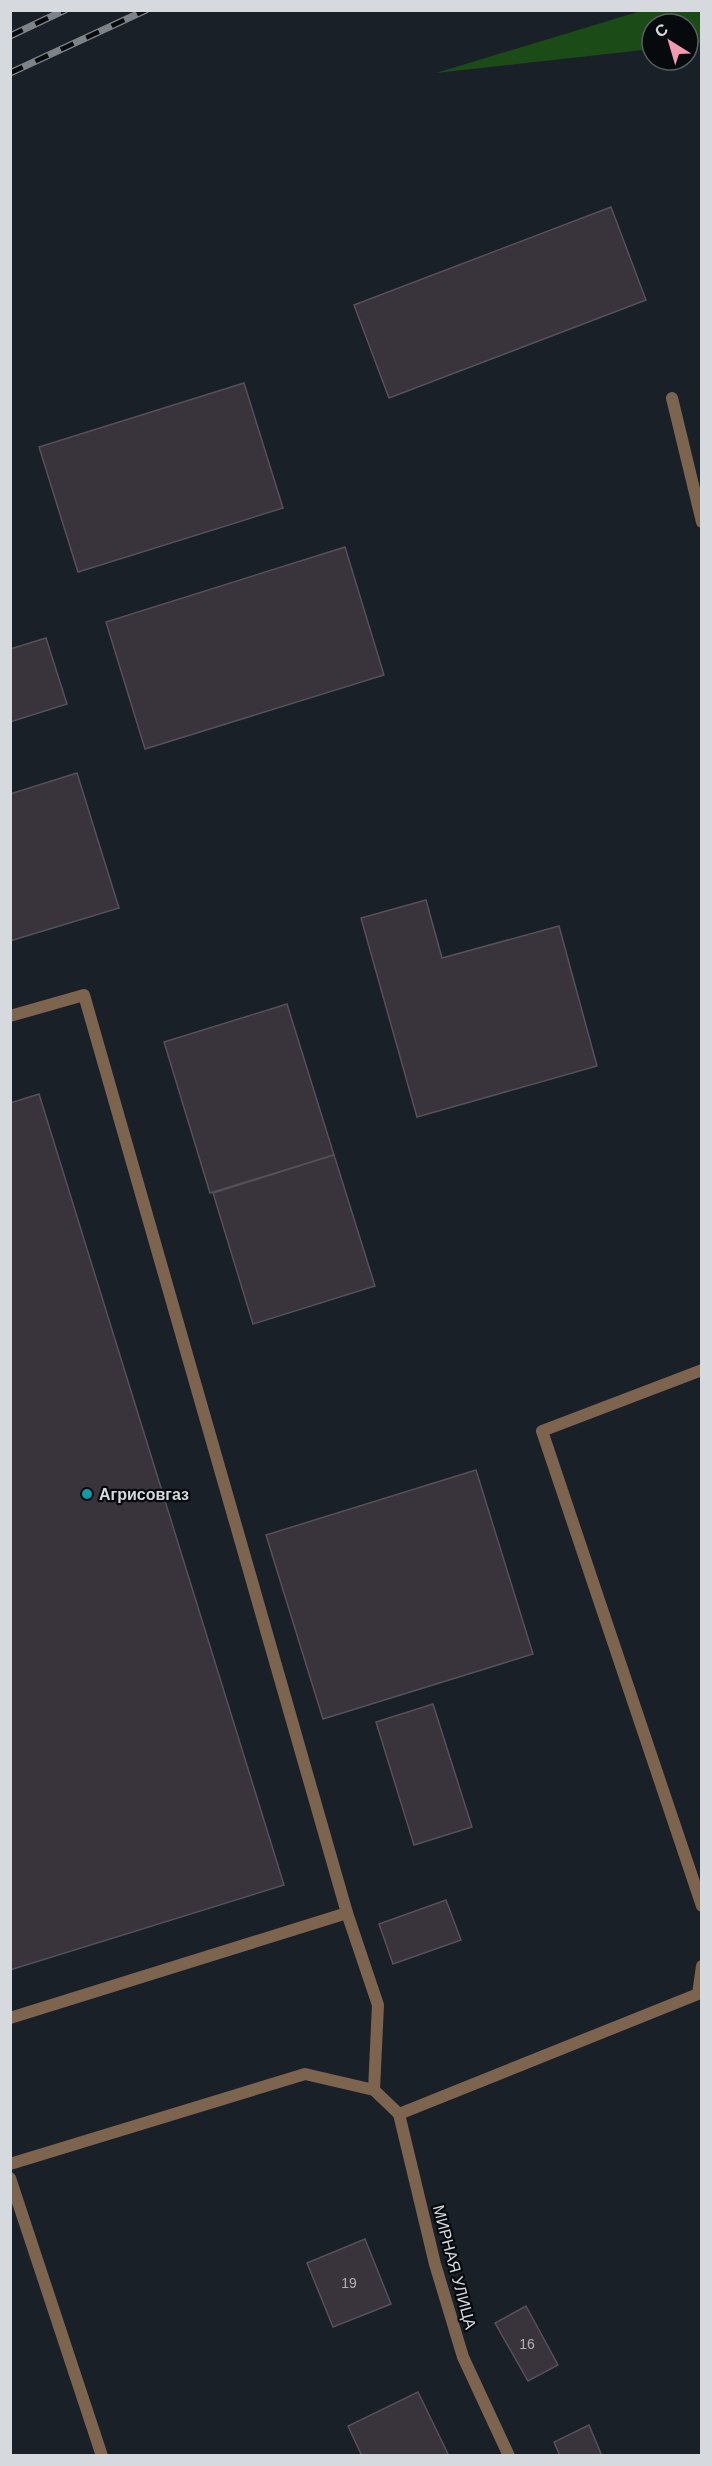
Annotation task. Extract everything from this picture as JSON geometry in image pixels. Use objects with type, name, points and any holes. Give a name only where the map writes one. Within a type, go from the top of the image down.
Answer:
[{"type":"street","points":[[672,398],[702,522]]},
{"type":"street","points":[[10,1016],[84,995],[346,1913],[378,2005],[374,2090]]},
{"type":"street","points":[[702,1370],[542,1431],[702,1906]]},
{"type":"street","points":[[10,2018],[346,1913]]},
{"type":"street","points":[[10,2164],[305,2074],[374,2090],[399,2114],[700,1995],[702,1966]]},
{"type":"street","name":"МИРНАЯ УЛИЦА","points":[[399,2114],[435,2264],[463,2357],[509,2456]]},
{"type":"street","points":[[10,2178],[102,2456]]},
{"type":"green space","points":[[641,11],[701,11],[701,43],[700,12],[640,12],[640,50],[436,73]]},
{"type":"building","points":[[611,207],[646,300],[389,398],[354,305]]},
{"type":"building","points":[[244,383],[283,508],[78,572],[39,447]]},
{"type":"building","points":[[345,547],[384,675],[145,749],[106,622]]},
{"type":"building","points":[[46,638],[67,704],[10,722],[10,649]]},
{"type":"building","points":[[77,773],[119,908],[10,941],[10,794]]},
{"type":"building","points":[[426,900],[442,958],[559,926],[597,1066],[417,1117],[361,918]]},
{"type":"building","points":[[287,1004],[334,1155],[210,1193],[164,1042]]},
{"type":"building","name":"Агрисовгаз","points":[[39,1094],[284,1885],[10,1970],[10,1103]]},
{"type":"building","points":[[334,1155],[375,1286],[253,1324],[213,1193]]},
{"type":"building","points":[[476,1470],[533,1654],[323,1719],[266,1535]]},
{"type":"building","points":[[433,1704],[472,1827],[414,1845],[376,1722]]},
{"type":"building","points":[[446,1900],[461,1940],[393,1964],[379,1924]]},
{"type":"building","points":[[365,2239],[391,2304],[333,2327],[307,2263]]},
{"type":"building","points":[[526,2306],[558,2365],[528,2381],[495,2323]]},
{"type":"building","points":[[418,2392],[449,2456],[362,2456],[348,2426]]},
{"type":"building","points":[[589,2425],[602,2456],[560,2456],[554,2442]]},
{"type":"railway","points":[[10,36],[65,10]]},
{"type":"railway","points":[[10,73],[146,10]]},
{"type":"place","name":"Агрисовгаз","points":[[87,1494]]}]
